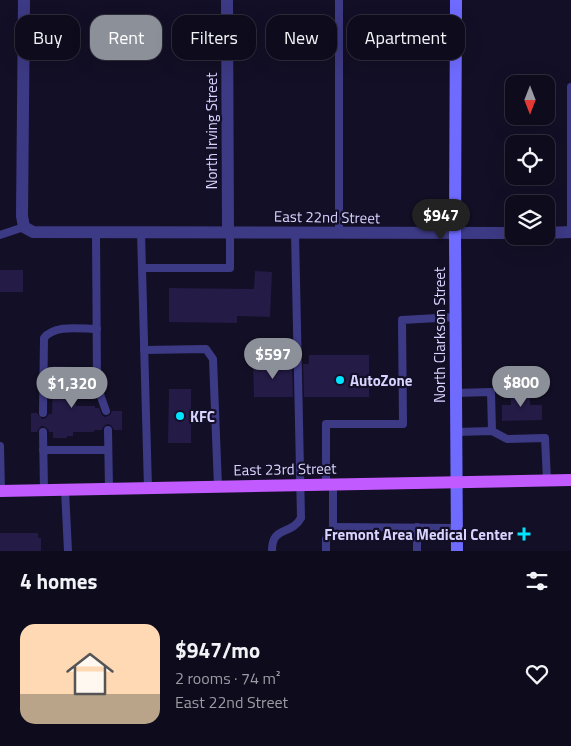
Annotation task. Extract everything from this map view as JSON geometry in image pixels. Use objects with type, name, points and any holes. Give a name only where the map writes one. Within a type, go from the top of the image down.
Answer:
[{"type":"main road","name":"East 23rd Street","points":[[0,491],[571,480]]},
{"type":"street","name":"North Irving Street","points":[[227,0],[229,232]]},
{"type":"street","name":"North Clarkson Street","points":[[456,0],[455,393],[457,551]]},
{"type":"street","points":[[23,1],[22,216],[24,227]]},
{"type":"street","name":"East 22nd Street","points":[[24,227],[33,232],[505,233]]},
{"type":"street","points":[[555,232],[571,232]]},
{"type":"lane","points":[[339,234],[340,0]]},
{"type":"lane","points":[[571,87],[571,232]]},
{"type":"lane","points":[[0,235],[24,227]]},
{"type":"lane","points":[[96,232],[97,382],[100,397],[106,411]]},
{"type":"lane","points":[[141,232],[148,488]]},
{"type":"lane","points":[[142,268],[230,268],[229,232]]},
{"type":"lane","points":[[272,551],[272,542],[277,534],[297,525],[301,518],[295,233]]},
{"type":"lane","points":[[326,551],[326,539],[333,527],[326,424],[403,424],[402,320],[455,317]]},
{"type":"lane","points":[[43,414],[44,338],[56,330],[97,329]]},
{"type":"lane","points":[[144,350],[206,349],[213,359],[218,487]]},
{"type":"lane","points":[[455,393],[491,392],[492,431]]},
{"type":"lane","points":[[108,430],[109,489]]},
{"type":"lane","points":[[456,432],[492,431],[507,439],[545,438],[547,480]]},
{"type":"lane","points":[[43,432],[44,490]]},
{"type":"lane","points":[[0,446],[0,491]]},
{"type":"lane","points":[[43,450],[108,450]]},
{"type":"lane","points":[[65,490],[68,551]]},
{"type":"lane","points":[[333,527],[457,528]]},
{"type":"lane","points":[[417,527],[418,551]]},
{"type":"building","points":[[0,270],[23,270],[23,292],[0,292]]},
{"type":"building","points":[[255,271],[272,272],[270,317],[237,316],[237,323],[169,322],[169,288],[254,289]]},
{"type":"building","points":[[309,355],[369,355],[369,397],[304,397],[303,364],[309,364]]},
{"type":"building","points":[[253,364],[292,364],[293,397],[254,397]]},
{"type":"building","points":[[53,366],[77,367],[76,406],[95,406],[95,408],[99,408],[105,417],[110,415],[112,411],[122,411],[122,430],[114,430],[111,425],[107,424],[102,430],[73,432],[73,436],[67,436],[67,438],[53,438],[53,432],[49,432],[43,426],[37,432],[31,432],[31,413],[37,413],[42,419],[52,414]]},
{"type":"building","name":"KFC","points":[[169,389],[191,389],[191,443],[168,443]]},
{"type":"building","points":[[530,389],[530,405],[542,405],[542,420],[502,421],[502,405],[511,405],[510,390]]},
{"type":"building","points":[[0,533],[38,533],[38,538],[41,538],[41,551],[0,551]]},
{"type":"place","name":"AutoZone","points":[[340,380]]},
{"type":"place","name":"KFC","points":[[180,416]]},
{"type":"place","name":"Fremont Area Medical Center","points":[[524,534]]}]
